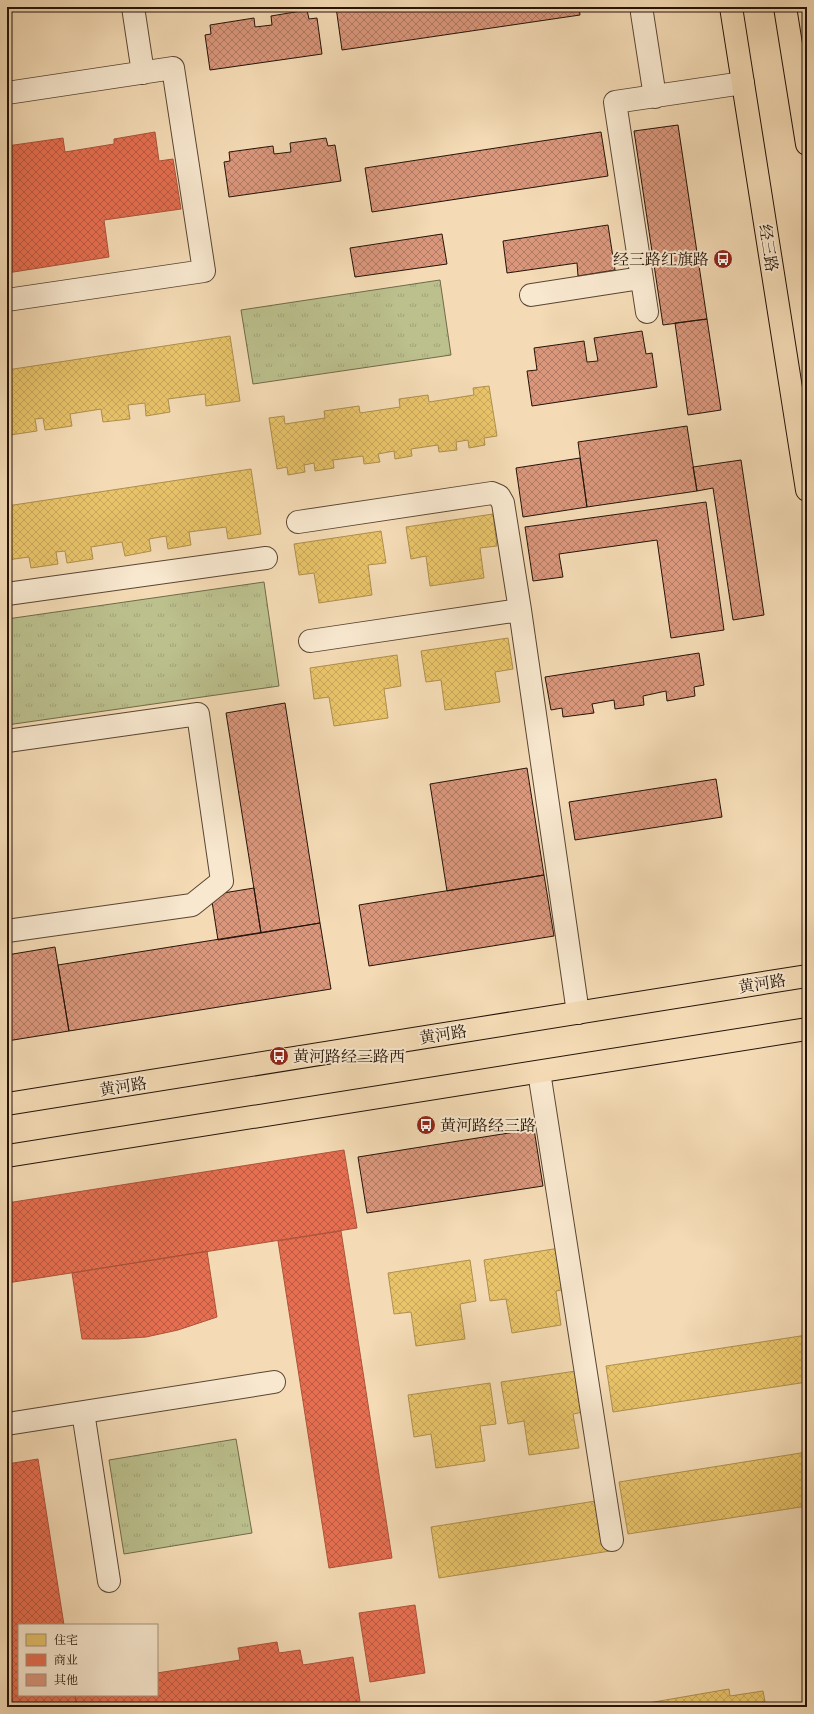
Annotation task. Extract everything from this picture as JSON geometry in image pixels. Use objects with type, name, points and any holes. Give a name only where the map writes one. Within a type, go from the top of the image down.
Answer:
[{"type":"main road","name":"经三路","points":[[731,7],[807,490]]},
{"type":"main road","points":[[785,7],[807,144]]},
{"type":"main road","name":"黄河路","points":[[7,1104],[807,976]]},
{"type":"main road","points":[[7,1156],[807,1029]]},
{"type":"lane","points":[[133,7],[143,73]]},
{"type":"lane","points":[[642,13],[655,97]]},
{"type":"lane","points":[[7,93],[173,68],[204,271],[7,300]]},
{"type":"lane","points":[[647,312],[615,102],[743,83]]},
{"type":"lane","points":[[531,295],[641,278]]},
{"type":"lane","points":[[298,522],[492,493],[499,496],[503,503],[520,610],[578,1012]]},
{"type":"lane","points":[[7,594],[266,558]]},
{"type":"lane","points":[[310,641],[520,610]]},
{"type":"lane","points":[[7,741],[198,714],[222,881],[192,905],[7,931]]},
{"type":"lane","points":[[539,1072],[612,1540]]},
{"type":"lane","points":[[7,1424],[274,1382]]},
{"type":"lane","points":[[83,1412],[109,1581]]},
{"type":"green space","points":[[440,280],[451,355],[253,384],[241,310]]},
{"type":"green space","points":[[264,582],[279,686],[7,725],[7,619]]},
{"type":"green space","points":[[236,1439],[252,1533],[124,1554],[109,1460]]},
{"type":"building: 住宅","points":[[230,336],[240,401],[206,406],[205,394],[168,399],[170,412],[146,416],[145,403],[128,405],[130,419],[103,422],[101,409],[70,414],[72,426],[45,430],[43,418],[35,419],[37,431],[10,435],[7,423],[7,370]]},
{"type":"building: 住宅","points":[[489,386],[497,436],[484,438],[485,445],[469,448],[468,440],[456,442],[457,450],[439,452],[438,445],[411,449],[412,456],[395,459],[394,451],[378,454],[380,462],[364,464],[363,456],[333,460],[334,468],[315,471],[314,463],[304,465],[305,472],[288,475],[287,467],[277,469],[269,418],[284,416],[285,424],[325,418],[324,411],[359,406],[360,413],[400,407],[399,399],[428,395],[429,402],[474,395],[473,388]]},
{"type":"building: 住宅","points":[[251,469],[261,534],[228,539],[226,527],[189,532],[191,545],[168,549],[166,536],[149,539],[151,551],[125,556],[122,542],[91,547],[93,559],[67,563],[65,551],[56,552],[58,564],[31,568],[29,557],[7,560],[7,506]]},
{"type":"building: 住宅","points":[[493,514],[497,546],[480,548],[484,578],[430,586],[426,556],[411,559],[406,527]]},
{"type":"building: 住宅","points":[[381,531],[386,563],[368,565],[372,595],[319,603],[314,573],[299,575],[294,544]]},
{"type":"building: 住宅","points":[[508,638],[513,669],[495,672],[500,702],[445,710],[441,680],[426,682],[421,651]]},
{"type":"building: 住宅","points":[[397,655],[401,686],[384,689],[388,718],[334,726],[329,697],[314,699],[310,668]]},
{"type":"building: 住宅","points":[[566,1247],[572,1288],[556,1291],[561,1325],[512,1333],[506,1299],[490,1301],[484,1260]]},
{"type":"building: 住宅","points":[[470,1260],[476,1301],[460,1304],[465,1339],[416,1346],[411,1312],[394,1314],[388,1273]]},
{"type":"building: 住宅","points":[[807,1335],[807,1382],[613,1412],[606,1366]]},
{"type":"building: 住宅","points":[[583,1370],[589,1411],[573,1414],[579,1448],[529,1455],[524,1421],[508,1424],[501,1382]]},
{"type":"building: 住宅","points":[[490,1383],[496,1424],[480,1426],[485,1461],[436,1468],[431,1434],[414,1437],[408,1395]]},
{"type":"building: 住宅","points":[[807,1452],[807,1506],[628,1534],[619,1482]]},
{"type":"building: 住宅","points":[[602,1500],[610,1551],[439,1578],[431,1527]]},
{"type":"building: 住宅","points":[[729,1689],[730,1696],[763,1691],[766,1707],[625,1707]]},
{"type":"building: 商业","points":[[155,132],[159,161],[173,159],[181,209],[104,220],[109,257],[7,273],[7,146],[63,138],[65,152],[114,144],[114,139]]},
{"type":"building: 商业","points":[[344,1150],[357,1228],[7,1283],[7,1203]]},
{"type":"building: 商业","points":[[341,1231],[392,1558],[329,1568],[278,1241]]},
{"type":"building: 商业","points":[[207,1251],[217,1317],[178,1330],[146,1337],[82,1339],[72,1273]]},
{"type":"building: 商业","points":[[38,1459],[64,1624],[18,1624],[18,1696],[75,1696],[77,1707],[7,1707],[7,1464]]},
{"type":"building: 商业","points":[[415,1605],[425,1673],[370,1682],[359,1613]]},
{"type":"building: 商业","points":[[277,1642],[279,1653],[300,1650],[303,1665],[353,1657],[360,1701],[321,1707],[77,1707],[75,1696],[158,1696],[158,1673],[240,1660],[238,1648]]},
{"type":"building: 其他","points":[[336,7],[579,7],[580,15],[342,50]]},
{"type":"building: 其他","points":[[307,10],[309,19],[317,18],[322,54],[210,70],[205,35],[211,34],[210,25],[254,18],[255,27],[272,25],[271,16]]},
{"type":"building: 其他","points":[[678,125],[707,319],[663,325],[634,131]]},
{"type":"building: 其他","points":[[601,132],[608,176],[372,212],[365,168]]},
{"type":"building: 其他","points":[[326,138],[328,146],[335,145],[341,181],[229,197],[224,162],[230,161],[229,152],[273,146],[274,154],[291,152],[290,143]]},
{"type":"building: 其他","points":[[608,225],[615,270],[578,276],[577,263],[507,273],[503,241]]},
{"type":"building: 其他","points":[[442,234],[447,264],[355,277],[350,248]]},
{"type":"building: 其他","points":[[707,319],[721,410],[688,415],[675,323]]},
{"type":"building: 其他","points":[[642,331],[646,354],[652,353],[657,387],[532,406],[527,371],[537,370],[534,348],[584,341],[587,362],[598,361],[594,338]]},
{"type":"building: 其他","points":[[687,426],[697,491],[587,507],[578,442]]},
{"type":"building: 其他","points":[[580,458],[587,507],[523,517],[516,468]]},
{"type":"building: 其他","points":[[741,460],[764,615],[733,620],[713,488],[697,491],[693,467]]},
{"type":"building: 其他","points":[[706,502],[724,630],[671,638],[657,540],[559,554],[563,577],[533,581],[525,527]]},
{"type":"building: 其他","points":[[699,653],[704,685],[694,687],[695,696],[667,701],[666,691],[643,696],[644,705],[615,709],[614,700],[592,704],[594,713],[563,717],[562,708],[551,710],[545,677]]},
{"type":"building: 其他","points":[[285,703],[320,923],[261,933],[226,713]]},
{"type":"building: 其他","points":[[527,768],[544,875],[447,891],[430,784]]},
{"type":"building: 其他","points":[[716,779],[722,817],[575,840],[569,802]]},
{"type":"building: 其他","points":[[544,875],[554,936],[369,966],[359,905]]},
{"type":"building: 其他","points":[[254,888],[261,933],[218,940],[211,895]]},
{"type":"building: 其他","points":[[320,923],[331,989],[69,1031],[58,965]]},
{"type":"building: 其他","points":[[55,947],[69,1031],[7,1041],[7,955]]},
{"type":"building: 其他","points":[[534,1129],[543,1186],[367,1213],[358,1157]]},
{"type":"place","name":"经三路红旗路","points":[[723,259]]},
{"type":"place","name":"黄河路经三路西","points":[[279,1056]]},
{"type":"place","name":"黄河路经三路","points":[[426,1125]]}]
